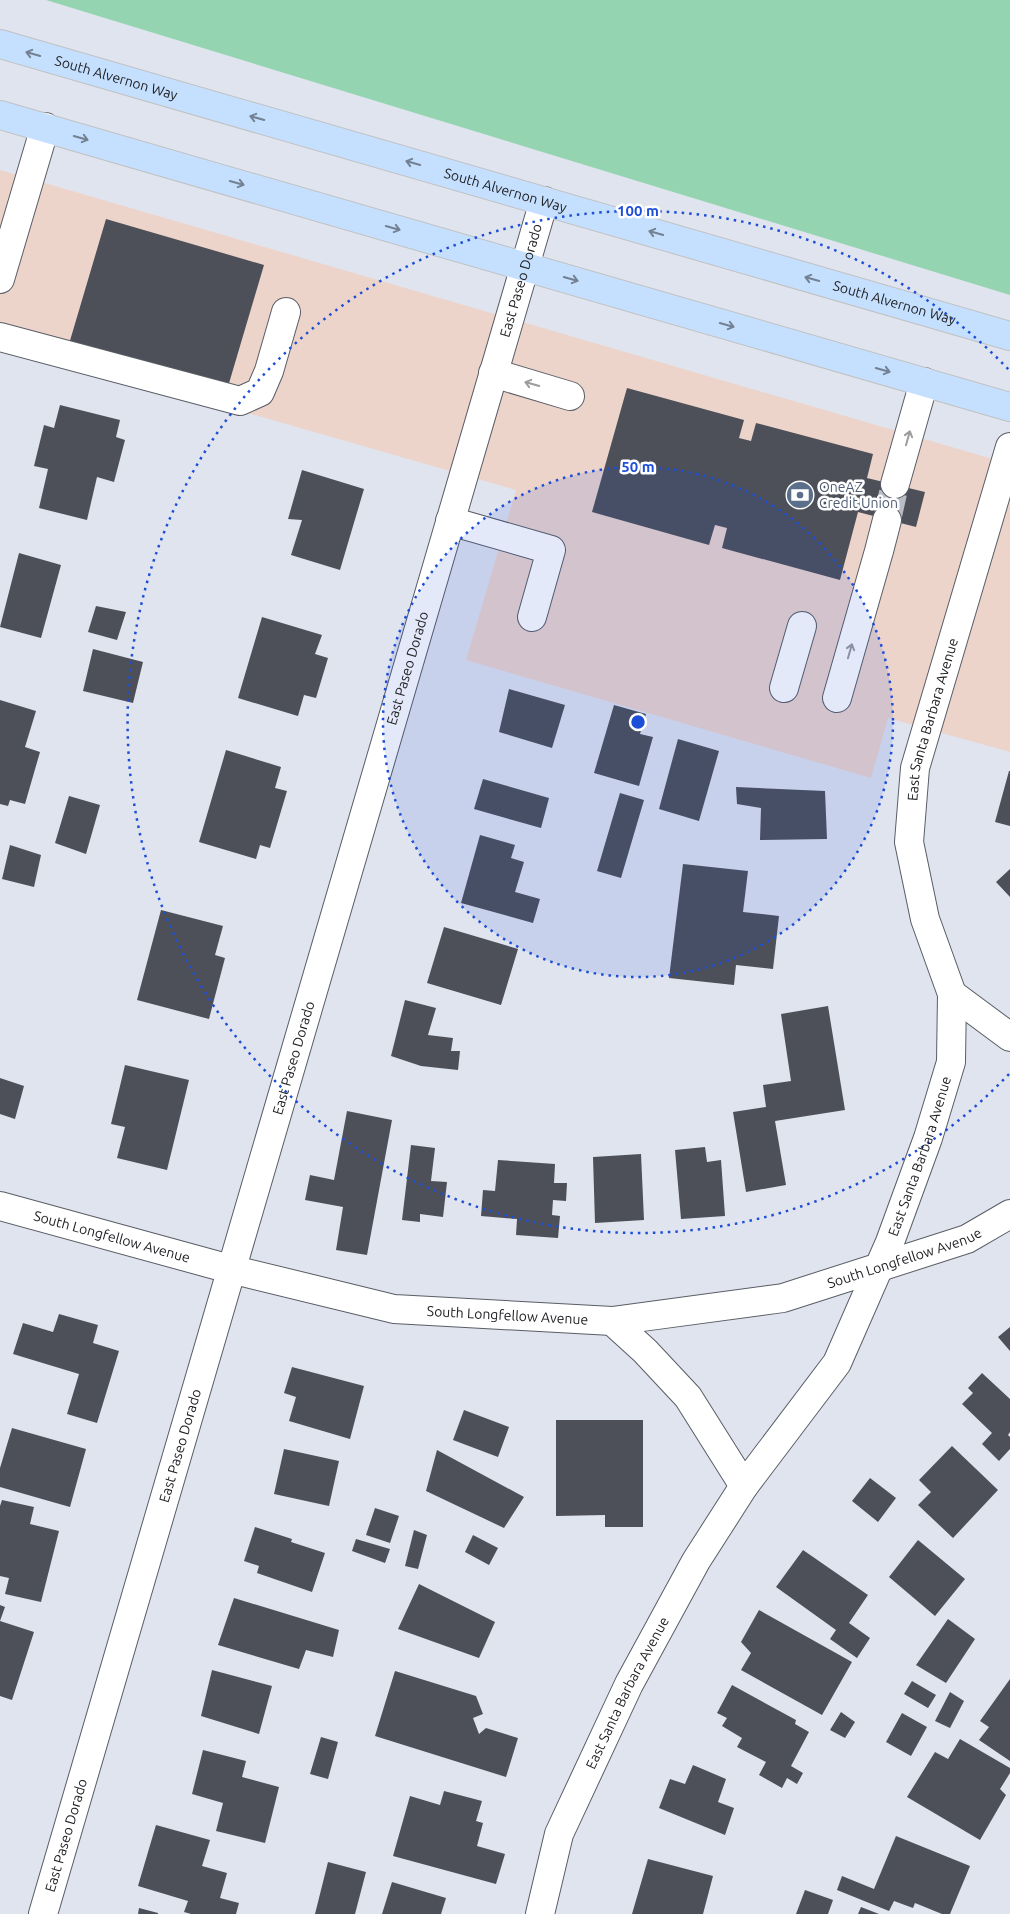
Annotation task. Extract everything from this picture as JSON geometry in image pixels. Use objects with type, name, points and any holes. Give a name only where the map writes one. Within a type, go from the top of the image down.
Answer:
[{"type":"main road","name":"South Alvernon Way","points":[[0,44],[1010,336]]},
{"type":"main road","points":[[0,115],[1010,407]]},
{"type":"street","points":[[0,279],[45,128]]},
{"type":"street","name":"East Paseo Dorado","points":[[43,1914],[230,1269],[544,201]]},
{"type":"street","points":[[0,337],[240,401],[260,392],[269,371],[286,312]]},
{"type":"street","points":[[493,373],[570,396]]},
{"type":"street","points":[[895,484],[924,382]]},
{"type":"street","name":"East Santa Barbara Avenue","points":[[540,1914],[559,1834],[629,1684],[696,1561],[744,1486],[837,1363],[880,1268],[928,1138],[951,1062],[952,994],[924,919],[909,842],[915,768],[1010,447]]},
{"type":"street","points":[[836,698],[879,551],[886,520]]},
{"type":"street","points":[[450,521],[551,550],[532,617]]},
{"type":"street","points":[[784,688],[802,626]]},
{"type":"street","points":[[952,994],[1010,1037]]},
{"type":"street","name":"South Longfellow Avenue","points":[[0,1206],[230,1269],[394,1309],[612,1321],[783,1298],[966,1239],[1010,1214]]},
{"type":"street","points":[[612,1321],[645,1351],[688,1397],[744,1486]]},
{"type":"shaded area","points":[[0,170],[1010,464],[1010,752],[888,718],[871,778],[466,660],[516,490],[0,342]]},
{"type":"green space","points":[[46,0],[1010,0],[1010,295]]},
{"type":"building","points":[[106,219],[264,265],[227,390],[69,344]]},
{"type":"building","points":[[627,388],[744,420],[739,438],[751,441],[756,423],[873,454],[867,478],[925,492],[916,527],[858,512],[840,580],[722,548],[727,528],[715,525],[709,545],[592,512]]},
{"type":"building","points":[[60,405],[120,420],[116,437],[125,440],[114,482],[97,477],[87,520],[39,508],[48,469],[34,466],[44,425],[54,428]]},
{"type":"building","points":[[302,470],[364,489],[340,570],[291,555],[302,520],[288,519]]},
{"type":"building","points":[[19,553],[61,565],[41,638],[0,627]]},
{"type":"building","points":[[96,606],[126,612],[117,640],[88,632]]},
{"type":"building","points":[[262,617],[322,635],[315,654],[328,658],[316,698],[304,695],[298,716],[238,698]]},
{"type":"building","points":[[93,649],[143,662],[133,703],[83,691]]},
{"type":"building","points":[[509,689],[565,705],[552,748],[499,732]]},
{"type":"building","points":[[0,700],[36,711],[25,747],[40,752],[25,804],[10,800],[8,806],[0,804]]},
{"type":"building","points":[[614,705],[646,714],[640,734],[653,737],[639,786],[594,773]]},
{"type":"building","points":[[678,739],[719,751],[699,821],[659,809]]},
{"type":"building","points":[[226,750],[281,767],[275,788],[287,791],[270,848],[260,845],[256,859],[199,842]]},
{"type":"building","points":[[1010,771],[1010,826],[995,822]]},
{"type":"building","points":[[483,779],[549,798],[541,828],[474,809]]},
{"type":"building","points":[[736,787],[825,791],[827,839],[760,840],[761,808],[737,804]]},
{"type":"building","points":[[620,793],[644,800],[621,878],[597,871]]},
{"type":"building","points":[[69,796],[100,805],[86,854],[55,843]]},
{"type":"building","points":[[480,835],[515,845],[511,858],[524,862],[515,892],[540,899],[533,923],[461,903]]},
{"type":"building","points":[[10,845],[41,855],[34,887],[2,879]]},
{"type":"building","points":[[683,864],[748,871],[743,912],[779,916],[773,969],[736,965],[734,985],[669,978]]},
{"type":"building","points":[[1010,869],[1010,897],[996,882]]},
{"type":"building","points":[[161,910],[223,926],[215,955],[225,958],[209,1019],[137,1000]]},
{"type":"building","points":[[444,927],[518,949],[501,1005],[427,983]]},
{"type":"building","points":[[405,1000],[436,1008],[428,1035],[453,1038],[451,1051],[460,1051],[458,1070],[421,1066],[391,1056]]},
{"type":"building","points":[[828,1006],[845,1110],[775,1121],[786,1185],[746,1192],[733,1112],[766,1107],[763,1085],[791,1081],[781,1014]]},
{"type":"building","points":[[125,1065],[189,1080],[167,1170],[117,1158],[125,1127],[111,1124]]},
{"type":"building","points":[[0,1078],[24,1086],[15,1119],[0,1114]]},
{"type":"building","points":[[347,1111],[392,1120],[367,1255],[336,1250],[343,1207],[305,1200],[310,1175],[334,1180]]},
{"type":"building","points":[[411,1145],[435,1148],[431,1181],[447,1182],[443,1217],[420,1214],[420,1222],[402,1220]]},
{"type":"building","points":[[705,1147],[707,1162],[721,1160],[725,1216],[681,1219],[675,1150]]},
{"type":"building","points":[[641,1154],[644,1220],[595,1223],[593,1157]]},
{"type":"building","points":[[498,1160],[555,1164],[554,1183],[567,1183],[566,1201],[553,1200],[552,1215],[560,1216],[558,1238],[516,1235],[517,1219],[481,1216],[483,1190],[495,1191]]},
{"type":"building","points":[[59,1314],[98,1325],[93,1343],[119,1351],[97,1423],[67,1414],[79,1374],[13,1354],[23,1323],[53,1332]]},
{"type":"building","points":[[1010,1327],[1010,1351],[998,1337]]},
{"type":"building","points":[[292,1367],[364,1386],[350,1439],[289,1421],[296,1397],[284,1393]]},
{"type":"building","points":[[982,1373],[1010,1399],[1010,1432],[1008,1435],[1010,1437],[1010,1449],[999,1461],[982,1444],[992,1433],[962,1404],[973,1393],[968,1388]]},
{"type":"building","points":[[464,1410],[509,1427],[498,1457],[453,1440]]},
{"type":"building","points":[[556,1420],[643,1420],[643,1527],[605,1527],[605,1515],[556,1516]]},
{"type":"building","points":[[12,1428],[86,1449],[70,1507],[0,1487],[0,1468]]},
{"type":"building","points":[[952,1446],[998,1490],[953,1538],[918,1505],[931,1492],[919,1480]]},
{"type":"building","points":[[284,1449],[339,1461],[329,1506],[274,1494]]},
{"type":"building","points":[[437,1450],[524,1497],[504,1528],[426,1491]]},
{"type":"building","points":[[870,1478],[896,1498],[878,1522],[852,1501]]},
{"type":"building","points":[[2,1500],[34,1507],[30,1524],[59,1531],[41,1602],[5,1594],[9,1578],[0,1576],[0,1506]]},
{"type":"building","points":[[375,1508],[399,1516],[390,1543],[366,1535]]},
{"type":"building","points":[[255,1527],[292,1539],[291,1542],[325,1553],[312,1592],[257,1573],[259,1566],[244,1561]]},
{"type":"building","points":[[414,1530],[427,1535],[418,1569],[405,1566]]},
{"type":"building","points":[[473,1535],[498,1548],[489,1565],[465,1552]]},
{"type":"building","points":[[356,1539],[390,1549],[385,1563],[352,1551]]},
{"type":"building","points":[[918,1540],[965,1579],[935,1616],[889,1577]]},
{"type":"building","points":[[803,1550],[868,1595],[849,1623],[870,1638],[857,1658],[830,1639],[836,1630],[776,1587]]},
{"type":"building","points":[[419,1584],[495,1622],[479,1658],[398,1629]]},
{"type":"building","points":[[234,1598],[339,1630],[333,1657],[306,1650],[299,1669],[218,1645]]},
{"type":"building","points":[[0,1605],[5,1607],[0,1621]]},
{"type":"building","points":[[759,1610],[852,1662],[822,1715],[741,1670],[751,1653],[741,1642]]},
{"type":"building","points":[[948,1619],[975,1639],[946,1683],[916,1665]]},
{"type":"building","points":[[0,1621],[34,1632],[12,1700],[0,1696]]},
{"type":"building","points":[[212,1670],[272,1686],[259,1734],[201,1716]]},
{"type":"building","points":[[395,1671],[476,1696],[483,1714],[473,1718],[479,1734],[486,1728],[518,1738],[506,1777],[375,1736]]},
{"type":"building","points":[[1010,1679],[1010,1761],[979,1740],[989,1727],[980,1721]]},
{"type":"building","points":[[912,1681],[936,1695],[928,1708],[904,1694]]},
{"type":"building","points":[[732,1685],[796,1720],[795,1724],[809,1732],[791,1766],[803,1773],[797,1784],[787,1778],[782,1788],[759,1775],[766,1762],[737,1747],[742,1738],[722,1726],[727,1718],[717,1713]]},
{"type":"building","points":[[950,1692],[964,1701],[950,1728],[935,1721]]},
{"type":"building","points":[[841,1712],[855,1722],[845,1738],[830,1730]]},
{"type":"building","points":[[902,1713],[927,1727],[911,1756],[886,1742]]},
{"type":"building","points":[[321,1737],[338,1742],[328,1779],[310,1774]]},
{"type":"building","points":[[960,1739],[1010,1768],[1010,1773],[1000,1789],[1006,1795],[980,1840],[907,1797],[935,1752],[948,1759]]},
{"type":"building","points":[[203,1750],[246,1761],[242,1777],[279,1787],[265,1843],[216,1831],[223,1803],[192,1794]]},
{"type":"building","points":[[693,1765],[726,1779],[718,1802],[734,1808],[725,1835],[659,1808],[670,1779],[685,1784]]},
{"type":"building","points":[[444,1791],[482,1801],[476,1821],[483,1823],[477,1846],[505,1854],[496,1884],[393,1856],[410,1796],[440,1805]]},
{"type":"building","points":[[156,1825],[210,1840],[202,1866],[227,1873],[220,1898],[239,1903],[236,1914],[191,1914],[184,1912],[188,1901],[138,1886]]},
{"type":"building","points":[[896,1836],[970,1866],[950,1914],[942,1914],[915,1903],[913,1908],[894,1901],[889,1911],[837,1890],[842,1876],[874,1889]]},
{"type":"building","points":[[648,1859],[713,1876],[703,1914],[632,1914]]},
{"type":"building","points":[[328,1862],[366,1872],[355,1914],[315,1914]]},
{"type":"building","points":[[392,1882],[446,1898],[441,1914],[382,1914]]},
{"type":"building","points":[[805,1890],[833,1900],[828,1914],[796,1914]]},
{"type":"building","points":[[861,1907],[879,1914],[858,1914]]},
{"type":"building","points":[[139,1908],[158,1913],[158,1914],[138,1914]]},
{"type":"tunnel","points":[[887,520],[895,484]]},
{"type":"place","name":"OneAZ Credit Union","points":[[800,495]]}]
